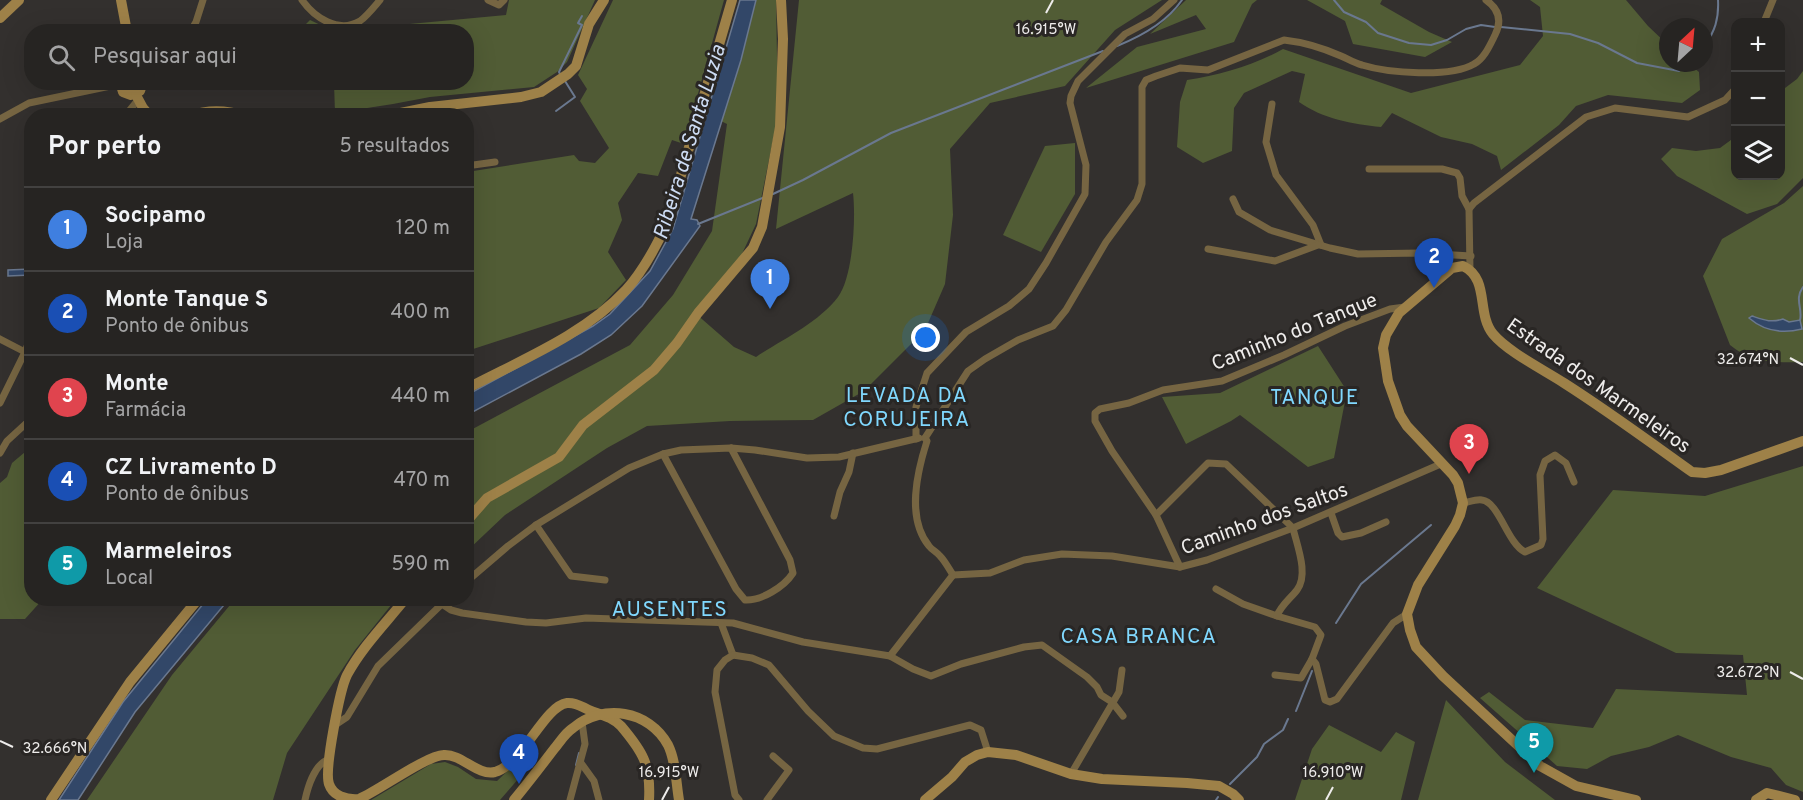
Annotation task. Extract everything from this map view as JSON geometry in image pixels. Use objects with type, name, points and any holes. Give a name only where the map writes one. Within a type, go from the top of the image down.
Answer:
[{"type":"main road","points":[[0,18],[19,0]]},
{"type":"main road","points":[[121,0],[126,24]]},
{"type":"main road","points":[[425,108],[521,97],[541,92],[576,66],[589,24],[604,0]]},
{"type":"main road","points":[[474,385],[566,336],[595,317],[627,288],[642,270],[667,223],[732,0]]},
{"type":"main road","points":[[474,513],[487,498],[559,457],[583,426],[654,370],[753,248],[762,228],[782,107],[781,0]]},
{"type":"main road","points":[[124,90],[125,93],[137,97],[145,108]]},
{"type":"main road","points":[[137,97],[140,90]]},
{"type":"main road","points":[[1470,270],[1463,266],[1452,268],[1399,313],[1386,335],[1384,358],[1388,381],[1400,415],[1407,426],[1456,479],[1463,503],[1455,526],[1418,585],[1407,614],[1410,630],[1416,647],[1428,662],[1540,766],[1576,786],[1636,800]]},
{"type":"main road","name":"Estrada dos Marmeleiros","points":[[1470,270],[1480,282],[1485,319],[1492,333],[1506,345],[1588,398],[1692,472],[1705,473],[1721,470],[1803,441]]},
{"type":"main road","points":[[51,800],[130,682],[192,606]]},
{"type":"main road","points":[[400,606],[347,674],[339,699],[327,768],[329,785],[338,796],[350,800],[359,799],[438,756],[455,756],[489,772],[501,769],[517,755],[550,715],[568,703],[580,705],[587,710],[614,719],[644,756],[650,775],[649,800]]},
{"type":"main road","points":[[514,800],[568,731],[602,714],[622,713],[645,721],[661,734],[672,756],[679,800]]},
{"type":"main road","points":[[925,800],[952,777],[965,762],[988,752],[1016,755],[1071,774],[1119,781],[1176,782],[1219,786],[1239,800]]},
{"type":"main road","points":[[1756,800],[1767,793],[1794,800]]},
{"type":"street","points":[[195,24],[203,0]]},
{"type":"street","points":[[302,0],[318,17],[331,24]]},
{"type":"street","points":[[354,24],[362,20],[380,0]]},
{"type":"street","points":[[488,0],[499,5],[504,0]]},
{"type":"street","points":[[916,439],[916,407],[927,373],[966,332],[1009,306],[1029,289],[1084,194],[1086,165],[1070,103],[1078,81],[1125,34],[1153,18],[1174,0]]},
{"type":"street","points":[[890,656],[953,575],[941,557],[929,546],[918,520],[916,489],[927,441],[925,438],[968,371],[1018,340],[1053,326],[1066,310],[1106,242],[1137,200],[1142,184],[1142,87],[1146,80],[1180,68],[1208,70],[1284,40],[1339,55],[1359,65],[1389,71],[1463,69],[1476,64],[1489,49],[1499,26],[1498,13],[1486,0]]},
{"type":"street","points":[[1766,18],[1773,0]]},
{"type":"street","points":[[0,119],[29,102],[86,90]]},
{"type":"street","points":[[1469,209],[1586,117],[1615,108],[1688,117],[1725,100],[1731,93]]},
{"type":"street","points":[[130,108],[137,97]]},
{"type":"street","points":[[1272,104],[1266,142],[1276,175],[1313,225],[1321,244]]},
{"type":"street","points":[[474,165],[495,162]]},
{"type":"street","points":[[1370,169],[1451,170],[1457,173],[1460,178],[1462,196],[1469,209],[1472,256],[1470,270]]},
{"type":"street","points":[[1233,199],[1239,212],[1270,230],[1358,254],[1420,253],[1472,256]]},
{"type":"street","points":[[1208,249],[1275,261],[1321,244]]},
{"type":"street","name":"Caminho do Tanque","points":[[1156,515],[1112,451],[1094,417],[1095,412],[1163,390],[1222,381],[1345,326],[1390,309],[1407,307]]},
{"type":"street","points":[[0,339],[24,351]]},
{"type":"street","points":[[0,403],[24,354]]},
{"type":"street","points":[[0,453],[7,441],[24,425]]},
{"type":"street","points":[[474,575],[536,525],[629,468],[663,454],[681,450],[731,448],[807,458],[839,457],[925,438]]},
{"type":"street","points":[[663,454],[736,589],[745,600],[753,600],[784,584],[793,573],[790,560],[731,448]]},
{"type":"street","points":[[834,516],[853,453]]},
{"type":"street","points":[[1463,503],[1485,500],[1492,505],[1513,542],[1525,552],[1531,551],[1541,544],[1543,539],[1540,476],[1542,466],[1555,453],[1566,463],[1575,482]]},
{"type":"street","points":[[1180,567],[1156,515],[1208,463],[1226,464],[1293,528],[1302,576],[1299,588],[1283,604],[1277,616]]},
{"type":"street","name":"Caminho dos Saltos","points":[[953,575],[990,573],[1024,560],[1062,554],[1112,556],[1180,567],[1207,560],[1331,513],[1443,463]]},
{"type":"street","points":[[1331,513],[1338,533],[1342,537],[1361,533],[1386,522]]},
{"type":"street","points":[[536,525],[571,576],[605,580]]},
{"type":"street","points":[[1216,589],[1243,604],[1316,627],[1320,631],[1321,635],[1312,659],[1300,678],[1275,675]]},
{"type":"street","points":[[335,725],[347,717],[378,666],[440,606]]},
{"type":"street","points":[[448,606],[451,610],[462,613],[526,622],[546,623],[586,618],[733,623],[803,642],[818,642],[890,656],[913,669],[935,675],[961,664],[1024,647],[1042,645],[1077,668],[1123,716]]},
{"type":"street","points":[[1312,659],[1316,664],[1325,700],[1330,702],[1337,699],[1393,623],[1407,614]]},
{"type":"street","points":[[721,623],[733,654]]},
{"type":"street","points":[[739,800],[735,795],[714,692],[717,670],[733,654],[753,658],[769,665],[823,726],[834,736],[847,742],[863,748],[876,749],[970,725],[981,730],[988,752]]},
{"type":"street","points":[[1071,774],[1119,692],[1122,670]]},
{"type":"street","points":[[570,800],[585,744],[582,722]]},
{"type":"street","points":[[767,800],[789,770],[773,756]]},
{"type":"street","points":[[305,800],[317,771],[323,762],[329,759]]},
{"type":"street","points":[[580,763],[594,781],[599,800]]},
{"type":"green space","points":[[509,0],[595,0],[567,62],[557,72],[534,87],[430,97],[367,108],[335,108],[334,90],[474,90],[474,24],[409,24],[506,15]]},
{"type":"green space","points":[[613,0],[724,0],[684,144],[672,140],[658,176],[638,173],[618,203],[622,220],[608,252],[626,280],[599,308],[474,349],[474,171],[574,155],[579,161],[595,163],[609,148],[580,101],[587,89],[578,75]]},
{"type":"green space","points":[[756,0],[776,0],[778,115],[756,224],[740,258],[695,313],[734,347],[756,357],[821,315],[838,297],[847,276],[852,247],[853,193],[776,229],[799,0],[1162,0],[1115,30],[1065,86],[990,103],[950,149],[953,215],[945,284],[925,330],[864,391],[813,420],[730,421],[647,426],[607,448],[505,515],[474,544],[474,428],[630,345],[673,295],[712,231],[727,124],[721,121]]},
{"type":"green space","points":[[1186,0],[1257,0],[1252,4],[1234,42],[1086,88],[1137,47],[1206,29],[1196,15],[1150,34]]},
{"type":"green space","points":[[1307,0],[1382,0],[1380,4],[1429,32],[1452,42],[1425,57],[1353,44],[1345,21]]},
{"type":"green space","points":[[1530,0],[1626,0],[1659,36],[1659,72],[1699,72],[1700,90],[1682,103],[1608,95],[1576,106],[1559,125],[1501,170],[1497,156],[1472,144],[1441,137],[1392,113],[1381,127],[1349,122],[1318,113],[1299,102],[1305,74],[1292,71],[1244,93],[1234,108],[1232,151],[1203,163],[1177,147],[1180,102],[1187,80],[1236,69],[1283,49],[1411,93],[1520,65],[1543,36],[1540,7]]},
{"type":"green space","points":[[310,20],[318,24],[306,24]]},
{"type":"green space","points":[[1803,71],[1803,178],[1777,204],[1747,214],[1677,176],[1661,159],[1672,148],[1696,151],[1720,148],[1731,140],[1731,180],[1785,180],[1785,88]]},
{"type":"green space","points":[[1075,143],[1075,194],[1041,252],[1003,235],[1045,146]]},
{"type":"green space","points":[[1803,186],[1803,362],[1774,362],[1755,359],[1730,345],[1703,276],[1722,239],[1784,203]]},
{"type":"green space","points":[[1318,346],[1347,391],[1334,458],[1308,467],[1240,415],[1186,444],[1162,397],[1220,393]]},
{"type":"green space","points":[[24,453],[24,606],[37,606],[25,619],[0,619],[0,483],[7,477],[12,463]]},
{"type":"green space","points":[[1803,466],[1803,792],[1786,785],[1771,768],[1731,757],[1678,735],[1649,747],[1611,756],[1587,769],[1557,766],[1480,698],[1489,692],[1525,720],[1593,728],[1616,689],[1747,695],[1743,655],[1676,653],[1537,588],[1613,490],[1705,496]]},
{"type":"green space","points":[[229,606],[390,606],[355,650],[287,753],[273,800],[87,800],[172,675]]},
{"type":"green space","points":[[1446,700],[1505,762],[1555,800],[1418,800]]},
{"type":"green space","points":[[1329,725],[1381,752],[1396,732],[1415,742],[1401,800],[1295,800],[1312,749]]},
{"type":"green space","points":[[525,754],[533,762],[500,800],[371,800],[431,764],[445,762],[458,767],[476,779],[497,781]]},
{"type":"water","points":[[740,0],[756,0],[741,60],[691,219],[697,220],[700,226],[642,306],[611,335],[581,354],[474,411],[474,391],[593,326],[610,314],[650,271],[673,229]]},
{"type":"water","points":[[24,269],[24,275],[8,276],[8,270]]},
{"type":"water","points":[[1752,316],[1771,321],[1800,320],[1802,329],[1787,331],[1767,329],[1749,318]]},
{"type":"water","points":[[201,606],[223,606],[135,712],[78,800],[59,800],[123,702]]},
{"type":"waterway","points":[[1117,46],[1153,28],[1182,0]]},
{"type":"waterway","points":[[1334,0],[1344,12],[1366,22],[1378,33],[1409,43],[1431,45],[1447,40],[1466,29],[1481,25],[1495,27]]},
{"type":"waterway","points":[[1713,32],[1718,13],[1718,0]]},
{"type":"waterway","points":[[560,74],[582,25],[578,23],[582,16]]},
{"type":"waterway","points":[[1501,27],[1570,34],[1598,43],[1637,63],[1659,67]]},
{"type":"waterway","points":[[773,194],[891,133],[1103,51]]},
{"type":"waterway","points":[[556,111],[575,97],[565,81]]},
{"type":"waterway","points":[[698,224],[765,197]]},
{"type":"waterway","points":[[1800,320],[1799,296],[1803,287]]},
{"type":"waterway","points":[[1336,623],[1361,584],[1431,525]]},
{"type":"waterway","points":[[1296,711],[1312,671]]},
{"type":"waterway","points":[[1230,784],[1257,757],[1264,744],[1283,730],[1288,719]]},
{"type":"waterway","points":[[576,765],[579,753]]},
{"type":"place","name":"Monte Tanque S","points":[[1434,288]]},
{"type":"place","name":"Socipamo","points":[[770,309]]},
{"type":"place","name":"Monte","points":[[1469,474]]},
{"type":"place","name":"Marmeleiros","points":[[1534,773]]},
{"type":"place","name":"CZ Livramento D","points":[[519,784]]},
{"type":"district","name":"TANQUE","points":[[1315,397]]},
{"type":"district","name":"LEVADA DA CORUJEIRA","points":[[907,407]]},
{"type":"district","name":"AUSENTES","points":[[670,609]]},
{"type":"district","name":"CASA BRANCA","points":[[1139,636]]},
{"type":"water label","name":"Ribeira de Santa Luzia","points":[[689,142]]}]
